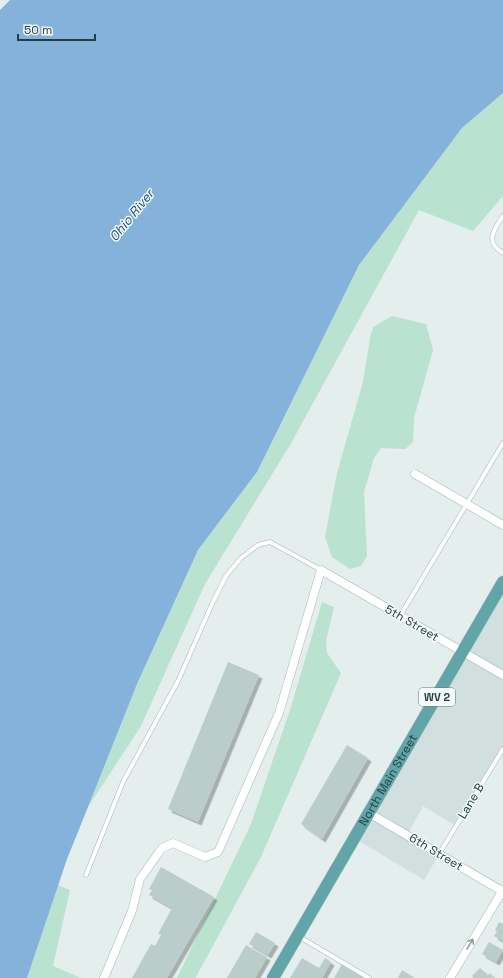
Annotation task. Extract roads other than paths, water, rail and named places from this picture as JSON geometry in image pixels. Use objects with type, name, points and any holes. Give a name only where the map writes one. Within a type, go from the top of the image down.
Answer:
[{"type":"main road","name":"North Main Street","points":[[273,978],[503,582]]},
{"type":"street","points":[[415,474],[503,525]]},
{"type":"street","points":[[104,978],[132,911],[140,880],[162,848],[173,843],[205,857],[218,852],[279,714],[321,570]]},
{"type":"street","name":"5th Street","points":[[321,570],[503,675]]},
{"type":"street","name":"6th Street","points":[[370,813],[502,891]]},
{"type":"street","points":[[450,978],[502,891]]},
{"type":"lane","points":[[503,216],[492,237],[493,244],[497,250],[503,253]]},
{"type":"lane","points":[[400,616],[503,443]]},
{"type":"lane","points":[[86,875],[124,782],[178,681],[226,576],[241,558],[258,545],[270,542],[321,570]]},
{"type":"lane","name":"Lane B","points":[[439,854],[503,749]]},
{"type":"lane","points":[[298,936],[368,978]]},
{"type":"water","name":"Ohio River","points":[[10,0],[503,0],[503,93],[462,128],[359,265],[257,472],[198,550],[137,684],[67,859],[27,978],[0,978],[0,10]]}]
